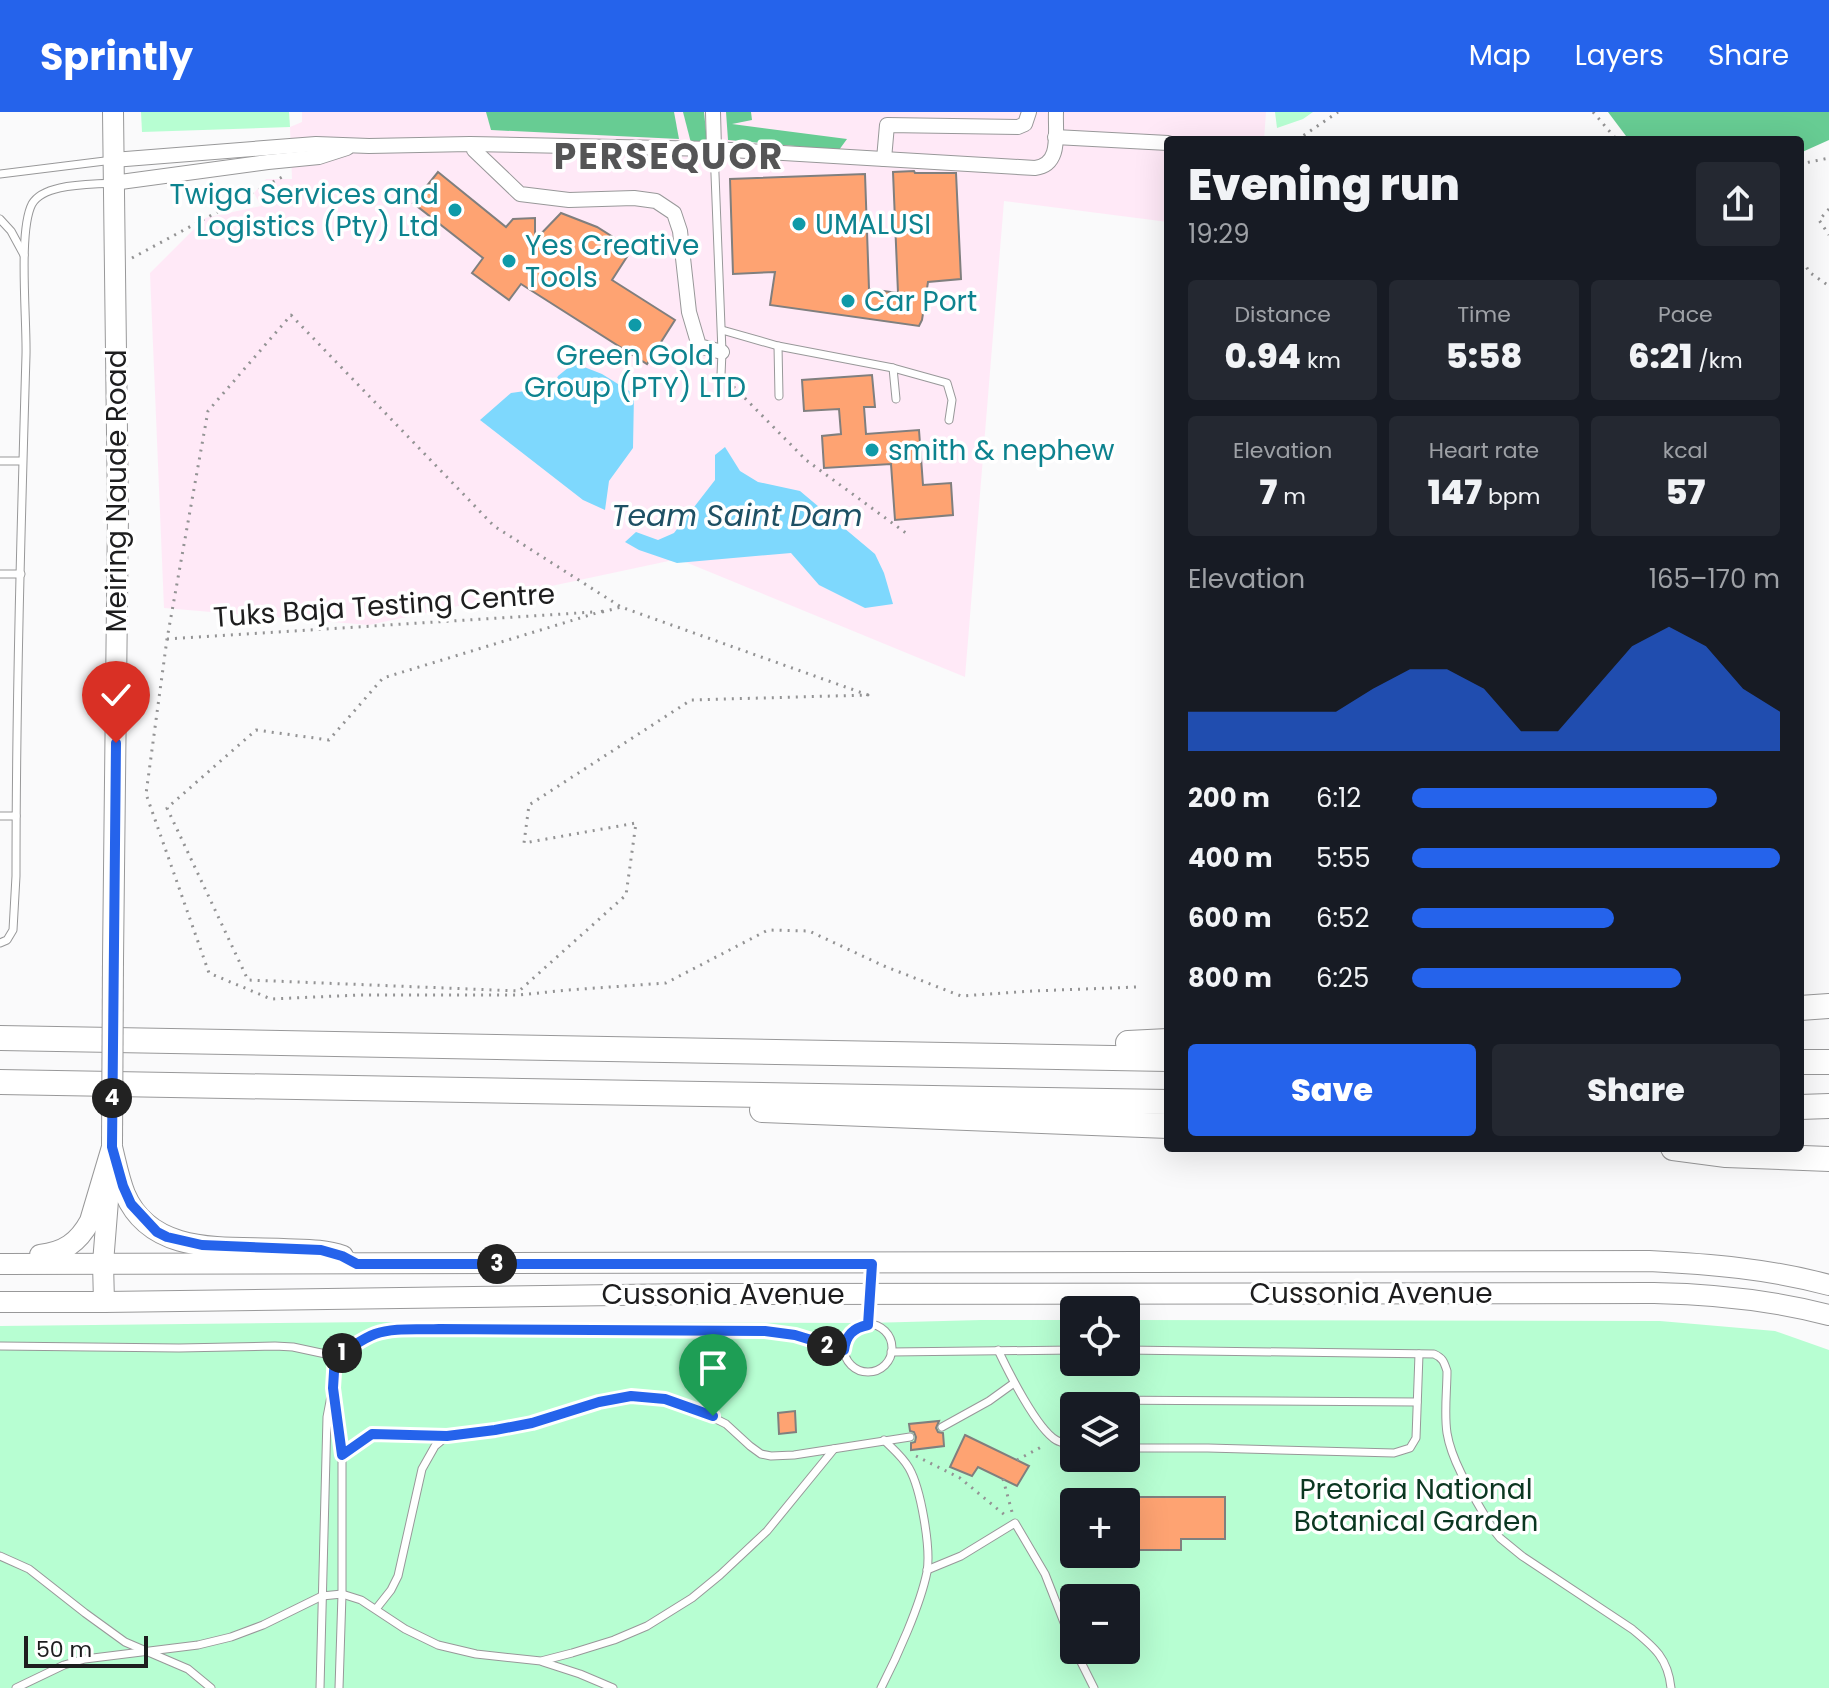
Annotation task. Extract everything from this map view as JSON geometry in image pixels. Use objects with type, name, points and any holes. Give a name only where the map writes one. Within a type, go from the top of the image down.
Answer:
[{"type":"highway","points":[[1804,1008],[1829,1006]]},
{"type":"highway","points":[[0,1038],[1164,1059]]},
{"type":"highway","points":[[757,1052],[841,1047],[1015,1047],[1164,1041]]},
{"type":"highway","points":[[1804,1062],[1829,1062]]},
{"type":"highway","points":[[0,1082],[1164,1102]]},
{"type":"highway","points":[[25,1082],[175,1097],[710,1108],[1164,1126]]},
{"type":"highway","points":[[1804,1107],[1829,1106]]},
{"type":"highway","points":[[1804,1146],[1829,1146]]},
{"type":"highway","points":[[1703,1152],[1829,1159]]},
{"type":"main road","name":"Meiring Naude Road","points":[[104,1302],[103,1263],[112,1145],[118,620],[113,112]]},
{"type":"main road","points":[[0,1262],[57,1253],[72,1245],[90,1221],[112,1145]]},
{"type":"main road","points":[[112,1145],[131,1204],[157,1232],[167,1237],[202,1245],[321,1250],[357,1264]]},
{"type":"main road","name":"Cussonia Avenue","points":[[0,1262],[872,1264],[1649,1261],[1758,1270],[1829,1285]]},
{"type":"main road","name":"Cussonia Avenue","points":[[0,1302],[614,1294],[1699,1293],[1741,1297],[1829,1315]]},
{"type":"street","points":[[713,112],[714,149]]},
{"type":"street","points":[[884,159],[887,118],[1018,127],[1025,124],[1029,112]]},
{"type":"street","points":[[113,160],[301,144],[470,144],[714,149],[1030,168],[1051,162],[1055,148],[1056,112]]},
{"type":"street","points":[[1055,137],[1164,143]]},
{"type":"street","points":[[113,183],[319,157],[351,146]]},
{"type":"street","points":[[474,150],[520,194],[569,200],[634,198],[656,201],[674,213],[680,231],[689,312],[699,346],[722,352]]},
{"type":"lane","points":[[714,149],[721,375]]},
{"type":"lane","points":[[0,174],[113,160]]},
{"type":"lane","points":[[0,943],[7,940],[13,930],[28,215],[35,199],[59,188],[113,183]]},
{"type":"lane","points":[[0,219],[11,231],[25,257]]},
{"type":"lane","points":[[722,330],[778,346],[893,368],[947,383],[952,400],[949,420]]},
{"type":"lane","points":[[778,346],[779,396]]},
{"type":"lane","points":[[893,368],[896,399]]},
{"type":"lane","points":[[0,461],[22,461]]},
{"type":"lane","points":[[0,574],[21,574]]},
{"type":"lane","points":[[0,816],[16,816]]},
{"type":"lane","points":[[868,1325],[872,1264]]},
{"type":"lane","points":[[868,1325],[878,1327],[891,1342],[889,1360],[875,1371],[858,1370],[846,1358],[844,1350],[850,1332],[868,1325]]},
{"type":"lane","points":[[0,1346],[275,1346],[335,1356],[386,1331],[439,1329],[765,1331],[795,1335],[844,1350]]},
{"type":"lane","points":[[998,1350],[1014,1383],[1045,1431],[1060,1441]]},
{"type":"lane","points":[[891,1352],[1060,1350]]},
{"type":"lane","points":[[1140,1350],[1439,1356],[1447,1371],[1446,1430],[1454,1459],[1492,1528],[1522,1556],[1632,1629],[1658,1651],[1668,1671],[1671,1688]]},
{"type":"lane","points":[[1140,1448],[1404,1451],[1414,1443],[1419,1354]]},
{"type":"lane","points":[[335,1356],[333,1388],[342,1455],[339,1688]]},
{"type":"lane","points":[[942,1427],[1014,1383]]},
{"type":"lane","points":[[320,1688],[327,1417],[333,1388]]},
{"type":"lane","points":[[376,1609],[398,1576],[422,1469],[435,1446],[447,1436],[532,1423],[599,1402],[631,1396],[658,1398],[702,1412],[726,1424],[761,1454],[771,1456],[910,1437]]},
{"type":"lane","points":[[1140,1400],[1417,1402]]},
{"type":"lane","points":[[881,1688],[904,1638],[927,1570],[925,1533],[915,1482],[909,1468],[884,1440]]},
{"type":"lane","points":[[541,1661],[633,1633],[692,1598],[767,1531],[834,1449]]},
{"type":"lane","points":[[927,1570],[961,1556],[1015,1523],[1045,1574],[1060,1615]]},
{"type":"lane","points":[[0,1556],[29,1569],[125,1642],[188,1669],[211,1688]]},
{"type":"lane","points":[[16,1688],[64,1665],[93,1658],[198,1645],[231,1637],[322,1596],[342,1594],[361,1600],[405,1629],[438,1645],[476,1654],[541,1661],[613,1688]]},
{"type":"lane","points":[[1082,1664],[1094,1688]]},
{"type":"path","points":[[1303,136],[1338,112]]},
{"type":"path","points":[[1593,112],[1614,136]]},
{"type":"path","points":[[115,267],[319,157]]},
{"type":"path","points":[[1804,163],[1829,158]]},
{"type":"path","points":[[1829,209],[1819,220],[1829,235]]},
{"type":"path","points":[[1804,265],[1829,286]]},
{"type":"path","name":"Tuks Baja Testing Centre","points":[[621,607],[383,678],[329,740],[256,730],[167,808],[248,980],[519,991],[626,895],[636,823],[524,843],[529,805],[691,700],[868,695],[621,607],[494,526],[291,315],[208,411],[167,639],[146,794],[209,973],[271,999],[359,995],[519,995],[666,983],[768,930],[809,931],[884,966],[961,996],[1137,987]]},
{"type":"path","points":[[721,375],[806,460],[910,536]]},
{"type":"path","name":"Tuks Baja Testing Centre","points":[[167,639],[603,611]]},
{"type":"path","points":[[342,1455],[372,1434],[447,1436]]},
{"type":"path","points":[[884,1440],[960,1478],[1015,1523]]},
{"type":"path","points":[[1017,1460],[1056,1440]]},
{"type":"path","points":[[1003,1479],[1015,1523]]},
{"type":"shaded area","points":[[302,112],[1266,112],[1264,136],[1164,136],[1164,221],[1004,201],[965,677],[678,559],[369,625],[164,608],[150,273],[205,218],[261,206],[254,193],[266,179],[292,179],[290,127],[302,122]]},
{"type":"green space","points":[[141,112],[289,112],[290,127],[142,132]]},
{"type":"green space","points":[[486,112],[674,112],[679,139],[491,130]]},
{"type":"green space","points":[[683,112],[704,112],[707,141],[691,143]]},
{"type":"green space","points":[[726,112],[751,112],[752,120],[732,124],[847,139],[839,150],[728,140]]},
{"type":"green space","points":[[1275,112],[1313,112],[1277,128]]},
{"type":"green space","points":[[1608,112],[1829,112],[1829,140],[1804,151],[1804,136],[1626,136]]},
{"type":"green space","name":"Pretoria National Botanical Garden","points":[[1060,1320],[1060,1376],[1140,1376],[1140,1320],[1660,1321],[1775,1331],[1829,1350],[1829,1688],[0,1688],[0,1326],[376,1322],[868,1323]]},
{"type":"water","points":[[574,363],[602,374],[634,394],[633,448],[609,481],[605,510],[583,500],[480,420],[511,393],[553,387],[558,376]]},
{"type":"water","name":"Team Saint Dam","points":[[725,447],[740,471],[758,482],[800,491],[875,554],[893,604],[865,608],[819,585],[791,553],[677,563],[625,542],[636,532],[658,540],[674,533],[715,480],[715,455]]},
{"type":"building","points":[[438,172],[506,227],[513,219],[535,218],[535,240],[561,213],[597,227],[632,249],[612,280],[675,320],[647,364],[521,284],[509,300],[472,273],[483,258],[413,203]]},
{"type":"building","points":[[893,172],[956,173],[961,279],[928,282],[919,326],[770,305],[775,272],[733,274],[730,179],[865,174],[869,289],[898,293]]},
{"type":"building","name":"smith & nephew","points":[[872,375],[875,407],[864,407],[866,434],[919,430],[923,485],[951,483],[953,515],[895,520],[891,464],[824,468],[822,436],[841,434],[839,409],[804,411],[802,380]]},
{"type":"building","points":[[795,1411],[796,1432],[779,1434],[778,1413]]},
{"type":"building","points":[[939,1421],[936,1428],[943,1433],[944,1446],[911,1450],[911,1443],[915,1442],[916,1437],[910,1431],[909,1424]]},
{"type":"building","points":[[965,1435],[1029,1466],[1017,1486],[978,1467],[972,1476],[950,1467]]},
{"type":"building","points":[[1140,1497],[1225,1497],[1225,1539],[1181,1539],[1181,1550],[1140,1550]]},
{"type":"place","name":"Twiga Services and Logistics (Pty) Ltd","points":[[455,210]]},
{"type":"place","name":"UMALUSI","points":[[799,224]]},
{"type":"place","name":"Yes Creative Tools","points":[[509,261]]},
{"type":"place","name":"Car Port","points":[[848,301]]},
{"type":"place","name":"Green Gold Group (PTY) LTD","points":[[635,325]]},
{"type":"place","name":"smith & nephew","points":[[872,450]]},
{"type":"district","name":"PERSEQUOR","points":[[669,156]]},
{"type":"route","points":[[116,743],[112,1147],[125,1194],[141,1217],[157,1232],[190,1244],[321,1250],[357,1264],[872,1264],[868,1325],[850,1332],[844,1350],[795,1335],[765,1331],[439,1329],[386,1331],[373,1335],[335,1356],[333,1388],[342,1455],[372,1434],[447,1436],[495,1430],[631,1396],[665,1399],[713,1416]]}]
